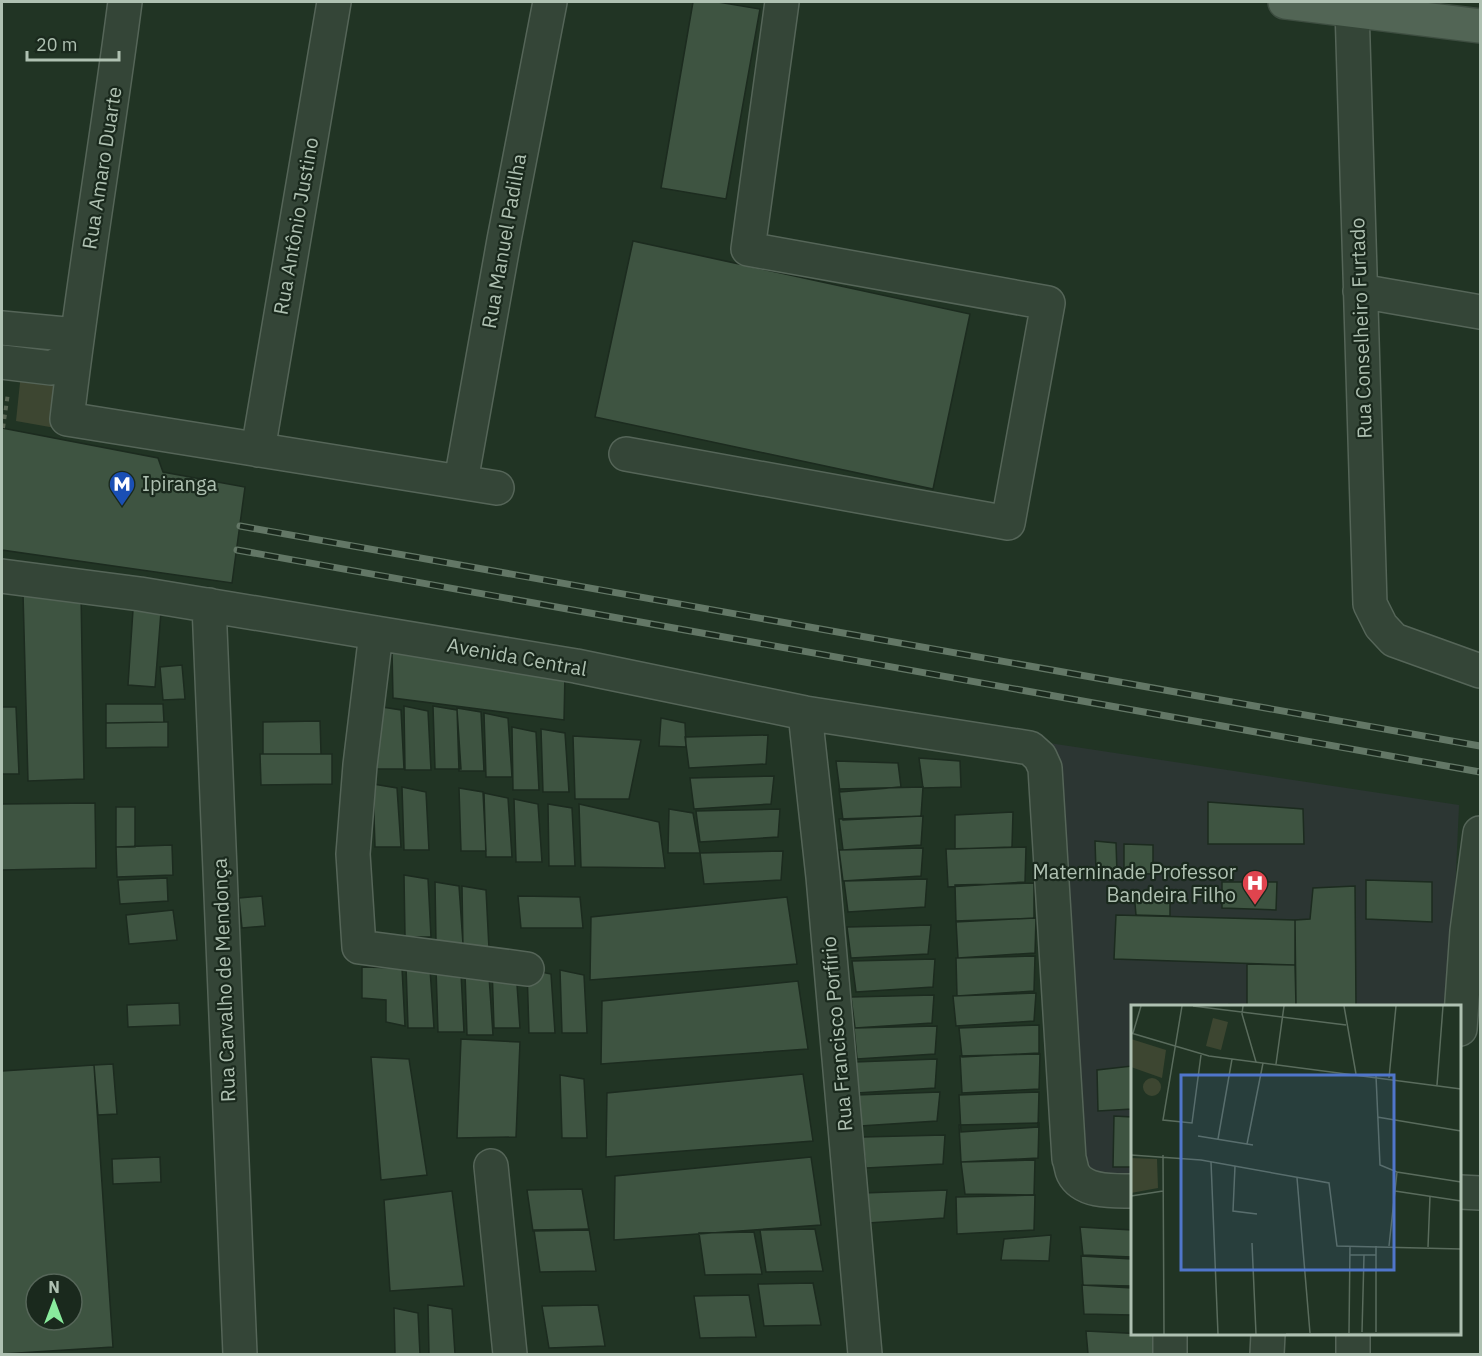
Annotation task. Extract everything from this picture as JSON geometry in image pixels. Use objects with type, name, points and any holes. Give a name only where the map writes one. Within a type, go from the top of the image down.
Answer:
[{"type":"main road","points":[[1286,2],[1352,8],[1448,11],[1480,26]]},
{"type":"street","name":"Rua Amaro Duarte","points":[[76,335],[110,120],[125,2]]},
{"type":"street","name":"Rua Antônio Justino","points":[[258,450],[334,2]]},
{"type":"street","name":"Rua Manuel Padilha","points":[[461,481],[550,2]]},
{"type":"street","points":[[626,454],[1008,523],[1048,303],[748,249],[782,2]]},
{"type":"street","name":"Rua Conselheiro Furtado","points":[[1352,8],[1370,604],[1381,626],[1394,639],[1480,671]]},
{"type":"street","points":[[1360,291],[1480,312]]},
{"type":"street","points":[[2,328],[76,335]]},
{"type":"street","points":[[2,362],[51,368],[58,366],[66,360],[76,335]]},
{"type":"street","points":[[76,335],[67,419],[497,488]]},
{"type":"street","name":"Avenida Central","points":[[2,576],[140,594],[576,666],[805,713],[1030,748],[1040,756],[1045,768],[1070,1159],[1074,1175],[1086,1186],[1108,1191],[1131,1191]]},
{"type":"street","name":"Rua Carvalho de Mendonça","points":[[209,605],[240,1354]]},
{"type":"street","points":[[376,633],[360,765],[353,854],[359,947],[527,969]]},
{"type":"street","name":"Rua Francisco Porfírio","points":[[805,713],[826,912],[865,1354]]},
{"type":"street","points":[[1461,1015],[1467,931],[1480,833]]},
{"type":"street","points":[[491,1166],[510,1354]]},
{"type":"street","points":[[1461,1192],[1480,1193]]},
{"type":"street","points":[[1170,1335],[1170,1354]]},
{"type":"street","points":[[1267,1354],[1268,1335]]},
{"type":"street","points":[[1353,1335],[1353,1354]]},
{"type":"path","points":[[3,428],[7,398]]},
{"type":"shaded area","name":"Materninade Professor Bandeira Filho","points":[[1049,743],[1459,805],[1450,1005],[1131,1005],[1131,1189],[1068,1190]]},
{"type":"green space","points":[[21,373],[56,378],[61,429],[16,421]]},
{"type":"building","points":[[693,2],[718,2],[760,9],[726,199],[661,188]]},
{"type":"building","points":[[633,241],[970,314],[933,489],[595,417]]},
{"type":"building","name":"Ipiranga","points":[[2,428],[158,458],[163,472],[245,487],[232,583],[2,550]]},
{"type":"building","points":[[81,592],[84,779],[28,781],[23,593]]},
{"type":"building","points":[[133,610],[161,612],[155,687],[128,685]]},
{"type":"building","points":[[392,650],[565,673],[564,720],[393,698]]},
{"type":"building","points":[[182,665],[185,699],[163,700],[160,667]]},
{"type":"building","points":[[106,704],[163,704],[164,722],[106,723]]},
{"type":"building","points":[[376,706],[401,710],[404,769],[378,769],[364,766]]},
{"type":"building","points":[[404,706],[428,711],[431,770],[405,770]]},
{"type":"building","points":[[433,706],[457,710],[461,769],[435,769]]},
{"type":"building","points":[[2,707],[16,707],[19,774],[2,774]]},
{"type":"building","points":[[457,708],[481,712],[484,771],[459,771]]},
{"type":"building","points":[[484,713],[508,718],[512,777],[486,777]]},
{"type":"building","points":[[661,718],[685,723],[686,747],[659,746]]},
{"type":"building","points":[[320,721],[321,754],[263,754],[263,722]]},
{"type":"building","points":[[168,722],[168,747],[106,748],[106,723]]},
{"type":"building","points":[[512,727],[536,732],[539,790],[513,790]]},
{"type":"building","points":[[541,729],[565,733],[569,792],[543,792]]},
{"type":"building","points":[[768,735],[766,764],[689,768],[685,737]]},
{"type":"building","points":[[573,736],[641,740],[629,799],[575,799]]},
{"type":"building","points":[[260,754],[332,754],[332,784],[261,785]]},
{"type":"building","points":[[919,758],[960,761],[961,787],[923,788]]},
{"type":"building","points":[[836,761],[898,763],[901,787],[840,792]]},
{"type":"building","points":[[774,776],[771,804],[694,809],[690,778]]},
{"type":"building","points":[[373,784],[397,788],[401,847],[375,847]]},
{"type":"building","points":[[402,787],[426,792],[429,850],[404,850]]},
{"type":"building","points":[[923,787],[921,816],[843,820],[839,789]]},
{"type":"building","points":[[459,788],[483,792],[486,851],[461,851]]},
{"type":"building","points":[[484,793],[508,798],[512,857],[486,857]]},
{"type":"building","points":[[514,799],[538,804],[542,862],[516,862]]},
{"type":"building","points":[[1208,802],[1303,809],[1304,844],[1208,844]]},
{"type":"building","points":[[95,803],[96,868],[2,870],[2,804]]},
{"type":"building","points":[[548,804],[572,808],[575,866],[549,866]]},
{"type":"building","points":[[579,804],[659,822],[665,868],[581,867]]},
{"type":"building","points":[[116,807],[135,807],[135,847],[116,847]]},
{"type":"building","points":[[669,809],[693,813],[700,853],[668,853]]},
{"type":"building","points":[[780,809],[778,837],[700,842],[696,811]]},
{"type":"building","points":[[1013,812],[1012,847],[955,849],[955,815]]},
{"type":"building","points":[[923,816],[921,845],[843,850],[839,819]]},
{"type":"building","points":[[1095,841],[1116,843],[1117,873],[1096,871]]},
{"type":"building","points":[[1124,844],[1153,845],[1153,874],[1124,873]]},
{"type":"building","points":[[172,845],[173,875],[117,877],[116,847]]},
{"type":"building","points":[[1026,847],[1025,882],[948,887],[946,849]]},
{"type":"building","points":[[923,848],[921,876],[843,881],[839,850]]},
{"type":"building","points":[[783,851],[781,880],[704,884],[700,853]]},
{"type":"building","points":[[404,875],[428,879],[431,937],[405,937]]},
{"type":"building","points":[[167,878],[168,901],[120,904],[118,880]]},
{"type":"building","points":[[927,879],[925,907],[848,912],[844,881]]},
{"type":"building","points":[[1366,880],[1432,882],[1432,922],[1366,919]]},
{"type":"building","points":[[435,882],[459,886],[463,944],[436,944]]},
{"type":"building","points":[[1222,882],[1277,882],[1276,910],[1222,908]]},
{"type":"building","points":[[1034,883],[1034,918],[956,922],[955,885]]},
{"type":"building","points":[[462,886],[486,890],[489,949],[463,949]]},
{"type":"building","points":[[1355,886],[1356,1005],[1296,1005],[1295,920],[1310,919],[1313,888]]},
{"type":"building","points":[[1134,892],[1170,893],[1170,916],[1136,915]]},
{"type":"building","points":[[262,896],[265,926],[242,928],[239,898]]},
{"type":"building","points":[[518,896],[580,897],[583,928],[521,928]]},
{"type":"building","points":[[787,897],[797,964],[590,980],[591,917]]},
{"type":"building","points":[[173,910],[177,940],[129,944],[126,915]]},
{"type":"building","points":[[1116,915],[1295,920],[1295,965],[1114,959]]},
{"type":"building","points":[[1036,918],[1035,953],[958,958],[956,921]]},
{"type":"building","points":[[931,925],[928,954],[851,958],[847,927]]},
{"type":"building","points":[[1035,956],[1034,991],[957,996],[956,958]]},
{"type":"building","points":[[935,959],[933,987],[856,992],[852,961]]},
{"type":"building","points":[[1247,964],[1295,965],[1296,1005],[1247,1005]]},
{"type":"building","points":[[406,965],[430,969],[434,1028],[408,1028]]},
{"type":"building","points":[[492,966],[516,970],[520,1028],[494,1028]]},
{"type":"building","points":[[362,967],[402,968],[405,1026],[386,1022],[386,1000],[362,998]]},
{"type":"building","points":[[436,968],[461,973],[464,1032],[438,1032]]},
{"type":"building","points":[[527,969],[551,974],[555,1033],[529,1033]]},
{"type":"building","points":[[560,970],[584,975],[587,1033],[562,1033]]},
{"type":"building","points":[[465,972],[489,976],[493,1035],[467,1035]]},
{"type":"building","points":[[798,981],[808,1049],[601,1064],[602,1001]]},
{"type":"building","points":[[1036,993],[1034,1021],[956,1026],[953,996]]},
{"type":"building","points":[[934,995],[932,1023],[855,1028],[851,997]]},
{"type":"building","points":[[179,1003],[180,1025],[128,1027],[127,1005]]},
{"type":"building","points":[[1039,1025],[1039,1053],[962,1057],[959,1028]]},
{"type":"building","points":[[937,1026],[935,1054],[857,1059],[854,1028]]},
{"type":"building","points":[[461,1039],[520,1042],[516,1137],[457,1138]]},
{"type":"building","points":[[1040,1054],[1039,1089],[962,1093],[960,1056]]},
{"type":"building","points":[[371,1057],[409,1059],[427,1175],[381,1180]]},
{"type":"building","points":[[937,1059],[935,1088],[857,1093],[854,1062]]},
{"type":"building","points":[[113,1064],[117,1114],[98,1115],[94,1065]]},
{"type":"building","points":[[94,1065],[113,1347],[2,1354],[2,1071]]},
{"type":"building","points":[[1131,1066],[1131,1109],[1098,1111],[1097,1070]]},
{"type":"building","points":[[803,1074],[813,1141],[606,1157],[607,1093]]},
{"type":"building","points":[[560,1075],[584,1079],[587,1138],[562,1138]]},
{"type":"building","points":[[940,1092],[937,1121],[860,1126],[856,1095]]},
{"type":"building","points":[[1039,1092],[1038,1127],[961,1132],[959,1095]]},
{"type":"building","points":[[1114,1116],[1131,1117],[1131,1167],[1113,1167]]},
{"type":"building","points":[[1039,1123],[1038,1158],[961,1162],[959,1125]]},
{"type":"building","points":[[945,1135],[943,1164],[866,1168],[862,1137]]},
{"type":"building","points":[[160,1157],[161,1182],[113,1184],[112,1159]]},
{"type":"building","points":[[811,1157],[821,1225],[614,1240],[615,1176]]},
{"type":"building","points":[[1035,1160],[1034,1195],[965,1194],[961,1162]]},
{"type":"building","points":[[582,1189],[589,1230],[533,1231],[527,1190]]},
{"type":"building","points":[[947,1190],[944,1218],[868,1223],[863,1193]]},
{"type":"building","points":[[452,1191],[464,1286],[390,1291],[384,1200]]},
{"type":"building","points":[[1035,1195],[1034,1230],[957,1234],[956,1197]]},
{"type":"building","points":[[1080,1227],[1131,1230],[1131,1257],[1083,1255]]},
{"type":"building","points":[[589,1229],[596,1271],[540,1272],[534,1230]]},
{"type":"building","points":[[815,1229],[823,1271],[766,1272],[760,1230]]},
{"type":"building","points":[[754,1232],[762,1274],[705,1275],[699,1233]]},
{"type":"building","points":[[1051,1235],[1049,1261],[1001,1260],[1004,1239]]},
{"type":"building","points":[[1081,1256],[1131,1259],[1131,1286],[1083,1285]]},
{"type":"building","points":[[813,1283],[821,1325],[764,1326],[758,1284]]},
{"type":"building","points":[[1082,1285],[1131,1288],[1131,1315],[1084,1314]]},
{"type":"building","points":[[749,1295],[756,1337],[700,1338],[694,1296]]},
{"type":"building","points":[[428,1305],[452,1309],[455,1354],[429,1354]]},
{"type":"building","points":[[598,1305],[605,1346],[549,1348],[542,1306]]},
{"type":"building","points":[[394,1308],[418,1313],[420,1354],[395,1354]]},
{"type":"building","points":[[1086,1331],[1164,1335],[1163,1354],[1088,1354]]},
{"type":"railway","points":[[240,526],[1480,746]]},
{"type":"railway","points":[[237,550],[1480,772]]},
{"type":"place","name":"Ipiranga","points":[[122,507]]},
{"type":"place","name":"Materninade Professor Bandeira Filho","points":[[1255,906]]}]
